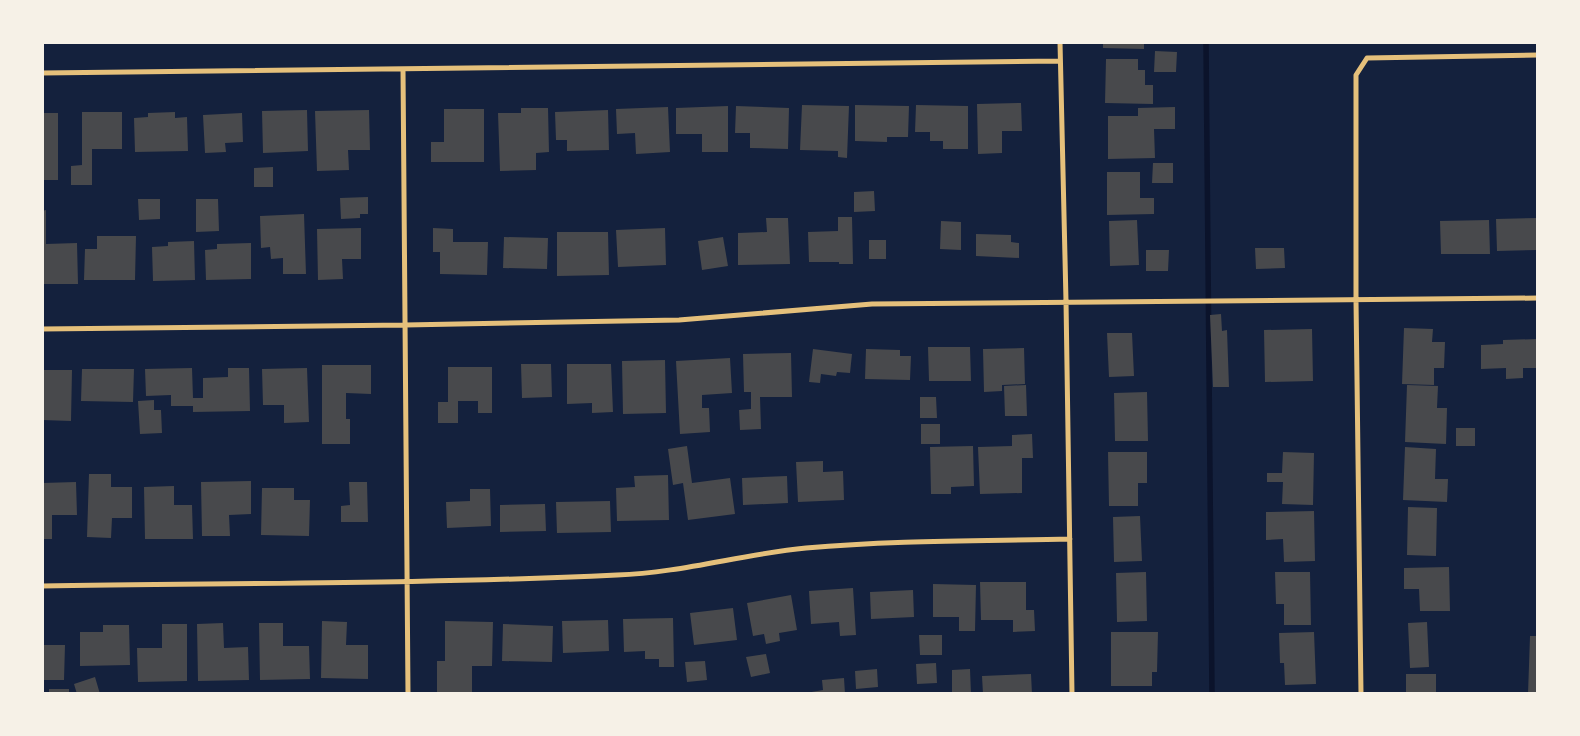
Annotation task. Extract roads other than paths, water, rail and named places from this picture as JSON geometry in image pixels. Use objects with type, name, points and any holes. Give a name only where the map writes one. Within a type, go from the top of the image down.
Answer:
[{"type":"street","points":[[1060,42],[1072,694]]},
{"type":"street","points":[[1361,694],[1356,300],[1356,75],[1366,58],[1538,56]]},
{"type":"street","points":[[42,72],[1060,61]]},
{"type":"street","points":[[403,69],[408,694]]},
{"type":"street","points":[[42,329],[679,320],[872,304],[1538,298]]},
{"type":"street","points":[[42,586],[407,581],[620,575],[803,548],[847,545],[1070,539]]},
{"type":"waterway","points":[[1206,42],[1212,694]]}]
